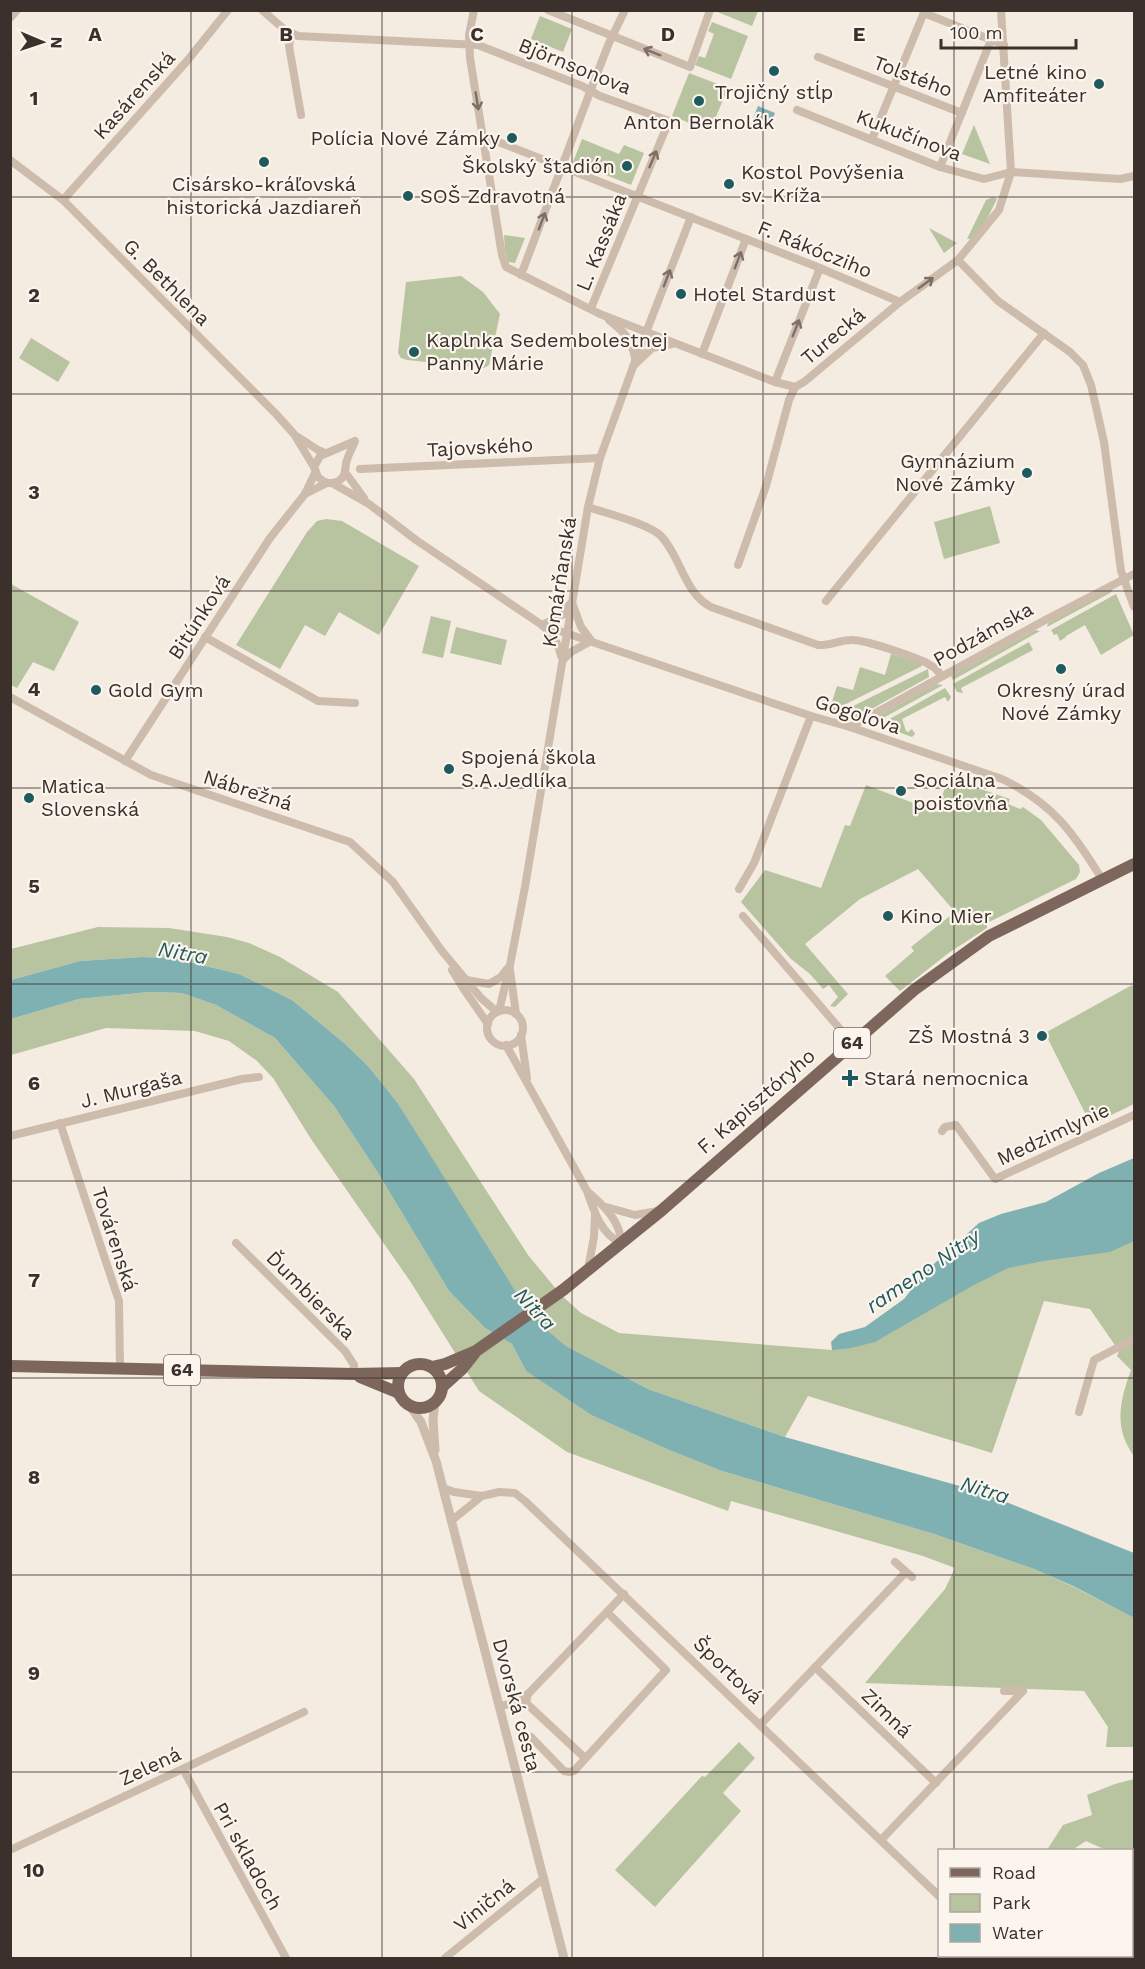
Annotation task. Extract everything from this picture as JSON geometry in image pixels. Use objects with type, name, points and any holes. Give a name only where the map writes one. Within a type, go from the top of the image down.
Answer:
[{"type":"main road","name":"F. Kapisztóryho","points":[[621,1243],[662,1210],[914,990],[989,936],[1134,864]]},
{"type":"main road","name":"64","points":[[10,1366],[353,1374],[402,1373],[407,1367],[415,1364],[432,1367],[476,1351],[556,1295],[621,1243]]},
{"type":"main road","name":"64","points":[[435,1402],[442,1387],[462,1369],[476,1351]]},
{"type":"main road","points":[[432,1367],[439,1376],[442,1387]]},
{"type":"main road","points":[[399,1393],[398,1381],[402,1373]]},
{"type":"main road","name":"64","points":[[353,1374],[399,1393],[404,1402],[410,1406]]},
{"type":"main road","points":[[410,1406],[423,1407],[435,1402]]},
{"type":"street","points":[[10,18],[17,10]]},
{"type":"street","name":"Kasárenská","points":[[63,200],[187,61],[228,10]]},
{"type":"street","points":[[262,10],[291,34],[289,46],[302,115]]},
{"type":"street","points":[[474,10],[468,43],[502,255],[506,267],[600,314],[628,337],[633,349],[634,365]]},
{"type":"street","points":[[548,10],[690,68],[708,11]]},
{"type":"street","points":[[521,274],[591,91],[625,10]]},
{"type":"street","points":[[1001,10],[1011,172]]},
{"type":"street","points":[[872,139],[924,12],[1004,45]]},
{"type":"street","name":"Björnsonova","points":[[291,34],[468,43],[484,47],[600,96],[669,121]]},
{"type":"street","points":[[940,167],[991,40]]},
{"type":"street","name":"Tolstého","points":[[818,57],[962,113]]},
{"type":"street","name":"Kukučínova","points":[[797,110],[940,167],[984,179],[1011,172],[1120,178],[1134,176]]},
{"type":"street","name":"L. Kassáka","points":[[591,308],[669,121]]},
{"type":"street","name":"F. Rákócziho","points":[[483,136],[820,268],[900,302]]},
{"type":"street","name":"G. Bethlena","points":[[10,160],[63,200],[294,434],[318,450],[328,453]]},
{"type":"street","name":"Turecká","points":[[738,565],[766,486],[789,400],[795,387],[900,302],[958,260],[999,210],[1011,172]]},
{"type":"street","name":"Komárňanská","points":[[587,1191],[528,1082],[518,1069],[506,1045],[496,1043],[489,1035],[488,1024],[498,1012],[510,965],[588,507],[600,458],[691,217]]},
{"type":"street","points":[[702,354],[746,239]]},
{"type":"street","points":[[958,260],[999,301],[1076,358],[1089,378],[1104,442],[1120,564],[1134,607]]},
{"type":"street","points":[[775,382],[820,268]]},
{"type":"street","points":[[600,314],[775,382],[795,387]]},
{"type":"street","points":[[826,601],[1044,333]]},
{"type":"street","points":[[634,365],[652,348],[676,344]]},
{"type":"street","name":"G. Bethlena","points":[[294,434],[315,470]]},
{"type":"street","points":[[329,483],[340,479],[355,441],[316,461],[315,470],[318,477],[329,483],[369,504],[416,540],[542,624],[559,645],[563,660]]},
{"type":"street","points":[[328,453],[339,456],[369,504]]},
{"type":"street","name":"Tajovského","points":[[360,469],[600,458]]},
{"type":"street","name":"Bitúnková","points":[[125,761],[270,538],[305,494],[315,470]]},
{"type":"street","name":"Bitúnková","points":[[305,494],[329,483]]},
{"type":"street","points":[[588,507],[649,528],[660,535],[696,596],[711,607],[818,645],[828,646],[845,640],[859,640],[925,662],[942,676]]},
{"type":"street","name":"Podzámska","points":[[850,727],[1134,574]]},
{"type":"street","points":[[542,624],[564,614],[572,601]]},
{"type":"street","points":[[563,660],[571,651],[591,640],[580,627],[572,601]]},
{"type":"street","points":[[542,624],[567,633]]},
{"type":"street","name":"Gogoľova","points":[[567,633],[1002,779],[1029,793],[1064,823],[1102,879]]},
{"type":"street","points":[[206,637],[318,701],[355,704]]},
{"type":"street","name":"Nábrežná","points":[[10,697],[151,775],[350,842],[393,882],[465,980],[498,1012]]},
{"type":"street","points":[[739,889],[754,863],[811,716]]},
{"type":"street","points":[[743,916],[852,1043]]},
{"type":"street","name":"Nábrežná","points":[[442,951],[463,988],[488,1024]]},
{"type":"street","points":[[465,980],[489,984],[501,977],[510,965]]},
{"type":"street","name":"Komárňanská","points":[[510,965],[516,1014],[522,1026],[521,1035],[528,1082]]},
{"type":"street","points":[[498,1012],[508,1010],[516,1014]]},
{"type":"street","points":[[506,1045],[515,1042],[521,1035]]},
{"type":"street","name":"J. Murgaša","points":[[10,1136],[242,1079],[259,1077]]},
{"type":"street","name":"Medzimlynie","points":[[942,1131],[945,1127],[956,1125],[995,1179],[1134,1115]]},
{"type":"street","name":"Továrenská","points":[[60,1123],[119,1301],[120,1368]]},
{"type":"street","points":[[587,1191],[606,1207],[621,1232],[621,1243],[611,1239],[595,1214],[587,1191]]},
{"type":"street","points":[[606,1207],[635,1215],[662,1210]]},
{"type":"street","points":[[588,1270],[594,1237],[595,1214]]},
{"type":"street","name":"Ďumbierska","points":[[236,1243],[345,1351],[354,1365],[353,1374]]},
{"type":"street","points":[[1079,1412],[1094,1360],[1134,1339]]},
{"type":"street","name":"Dvorská cesta","points":[[435,1402],[433,1419],[436,1461]]},
{"type":"street","name":"Dvorská cesta","points":[[410,1406],[421,1422],[436,1461],[564,1959]]},
{"type":"street","name":"Športová","points":[[443,1488],[482,1496],[500,1492],[514,1493],[525,1501],[938,1896]]},
{"type":"street","points":[[451,1521],[482,1496]]},
{"type":"street","points":[[760,1725],[909,1574],[895,1562]]},
{"type":"street","points":[[499,1706],[522,1702],[624,1594]]},
{"type":"street","points":[[531,1737],[564,1771],[574,1771],[666,1670],[607,1612]]},
{"type":"street","name":"Zimná","points":[[815,1667],[936,1783]]},
{"type":"street","points":[[881,1840],[1023,1691],[1004,1691]]},
{"type":"street","points":[[522,1702],[585,1758]]},
{"type":"street","name":"Zelená","points":[[10,1850],[304,1712]]},
{"type":"street","name":"Pri skladoch","points":[[183,1769],[286,1959]]},
{"type":"street","name":"Viničná","points":[[445,1959],[544,1878]]},
{"type":"green space","points":[[715,10],[758,11],[752,26]]},
{"type":"green space","points":[[540,16],[572,29],[563,52],[531,39]]},
{"type":"green space","points":[[712,22],[748,36],[731,79],[695,65],[699,56],[705,58],[714,34],[708,31]]},
{"type":"green space","points":[[689,73],[728,88],[710,131],[672,116]]},
{"type":"green space","points":[[974,125],[990,164],[962,154]]},
{"type":"green space","points":[[582,139],[619,154],[624,145],[644,153],[631,185],[573,162]]},
{"type":"green space","points":[[993,197],[997,199],[985,223],[971,239],[967,239],[986,200]]},
{"type":"green space","points":[[929,228],[957,243],[944,253]]},
{"type":"green space","points":[[504,235],[525,238],[515,263],[508,262]]},
{"type":"green space","points":[[461,276],[483,292],[500,314],[489,365],[484,368],[401,358],[398,353],[406,282]]},
{"type":"green space","points":[[31,338],[70,362],[58,382],[19,358]]},
{"type":"green space","points":[[990,506],[1000,543],[944,559],[934,522]]},
{"type":"green space","points":[[326,519],[342,521],[419,566],[379,635],[339,612],[325,636],[305,625],[280,669],[236,645],[307,532],[317,521]]},
{"type":"green space","points":[[11,584],[79,622],[54,671],[33,662],[17,688],[11,685]]},
{"type":"green space","points":[[1111,589],[1110,593],[1047,627],[1048,623]]},
{"type":"green space","points":[[1116,594],[1134,635],[1101,655],[1085,625],[1060,641],[1057,634],[1054,635],[1051,630]]},
{"type":"green space","points":[[431,616],[451,621],[443,658],[422,653]]},
{"type":"green space","points":[[456,627],[507,640],[501,665],[450,653]]},
{"type":"green space","points":[[1035,630],[1040,631],[953,680],[951,676]]},
{"type":"green space","points":[[1029,642],[1033,650],[961,688],[963,693],[957,692],[953,684]]},
{"type":"green space","points":[[891,654],[922,663],[922,666],[834,710],[819,705],[821,699],[832,702],[837,686],[853,690],[860,667],[885,675]]},
{"type":"green space","points":[[928,669],[929,677],[857,717],[841,712]]},
{"type":"green space","points":[[936,684],[943,685],[874,723],[880,715]]},
{"type":"green space","points":[[945,688],[951,697],[948,702],[945,697],[902,719],[906,731],[912,729],[915,734],[912,737],[879,725]]},
{"type":"green space","points":[[948,778],[1010,799],[1008,804],[1020,809],[1023,807],[1041,820],[1079,865],[1080,872],[1076,879],[987,923],[987,928],[950,952],[900,991],[885,976],[914,951],[911,947],[955,912],[918,869],[860,899],[805,944],[848,994],[835,1007],[830,1006],[838,997],[829,985],[823,989],[810,974],[791,959],[741,902],[765,870],[821,888],[845,825],[850,826],[866,785],[937,812]]},
{"type":"green space","points":[[98,927],[169,928],[227,937],[249,943],[280,957],[338,992],[414,1079],[528,1255],[561,1295],[581,1313],[619,1333],[832,1350],[1134,1182],[1134,1456],[1123,1435],[1120,1414],[1131,1370],[1117,1356],[1119,1351],[1090,1309],[1044,1301],[992,1453],[808,1396],[785,1437],[648,1389],[566,1346],[546,1329],[497,1265],[397,1102],[368,1066],[292,1000],[239,974],[172,958],[141,957],[80,961],[11,980],[11,949]]},
{"type":"green space","points":[[1132,985],[1134,990],[1134,1104],[1091,1125],[1045,1033]]},
{"type":"green space","points":[[149,992],[182,993],[216,1005],[275,1038],[334,1106],[378,1173],[449,1291],[485,1328],[512,1344],[526,1371],[591,1415],[722,1471],[934,1534],[1034,1569],[1134,1618],[1134,1747],[1106,1747],[1108,1727],[1084,1691],[865,1683],[945,1589],[955,1568],[923,1556],[731,1501],[728,1511],[567,1452],[479,1391],[410,1281],[311,1139],[273,1078],[257,1061],[229,1041],[195,1031],[106,1028],[11,1055],[11,1019],[79,999]]},
{"type":"green space","points":[[739,1742],[755,1758],[723,1793],[741,1811],[655,1907],[615,1870],[702,1776],[705,1777]]},
{"type":"green space","points":[[1134,1779],[1133,1850],[1104,1849],[1086,1841],[1074,1849],[1048,1849],[1063,1825],[1092,1815],[1087,1795]]},
{"type":"water","points":[[758,106],[775,113],[768,131],[751,124]]},
{"type":"water","points":[[141,957],[172,958],[239,974],[292,1000],[344,1043],[368,1066],[397,1102],[514,1289],[546,1329],[566,1346],[648,1389],[785,1437],[981,1492],[1134,1553],[1134,1618],[1073,1586],[1034,1569],[934,1534],[722,1471],[591,1415],[526,1371],[512,1344],[485,1328],[449,1291],[378,1173],[334,1106],[275,1038],[216,1005],[182,993],[149,992],[79,999],[11,1019],[11,980],[80,961]]},
{"type":"water","points":[[1134,1158],[1134,1241],[1110,1252],[1008,1268],[875,1342],[832,1350],[831,1342],[839,1334],[865,1327],[904,1299],[925,1272],[979,1223],[1001,1214],[1046,1202],[1099,1173]]},
{"type":"place","name":"Trojičný stĺp","points":[[774,71]]},
{"type":"place","name":"Letné kino Amfiteáter","points":[[1099,84]]},
{"type":"place","name":"Anton Bernolák","points":[[699,101]]},
{"type":"place","name":"Polícia Nové Zámky","points":[[512,138]]},
{"type":"place","name":"Cisársko-kráľovská historická Jazdiareň","points":[[264,162]]},
{"type":"place","name":"Školský štadión","points":[[627,166]]},
{"type":"place","name":"Kostol Povýšenia sv. Kríža","points":[[729,184]]},
{"type":"place","name":"SOŠ Zdravotná","points":[[408,196]]},
{"type":"place","name":"Hotel Stardust","points":[[681,294]]},
{"type":"place","name":"Kaplnka Sedembolestnej Panny Márie","points":[[414,352]]},
{"type":"place","name":"Gymnázium Nové Zámky","points":[[1027,473]]},
{"type":"place","name":"Okresný úrad Nové Zámky","points":[[1061,669]]},
{"type":"place","name":"Gold Gym","points":[[96,690]]},
{"type":"place","name":"Spojená škola S.A.Jedlíka","points":[[449,769]]},
{"type":"place","name":"Sociálna poisťovňa","points":[[901,791]]},
{"type":"place","name":"Matica Slovenská","points":[[29,798]]},
{"type":"place","name":"Kino Mier","points":[[888,916]]},
{"type":"place","name":"ZŠ Mostná 3","points":[[1042,1036]]},
{"type":"place","name":"Stará nemocnica","points":[[850,1078]]},
{"type":"water label","name":"Nitra","points":[[183,953]]},
{"type":"water label","name":"rameno Nitry","points":[[923,1271]]},
{"type":"water label","name":"Nitra","points":[[535,1309]]},
{"type":"water label","name":"Nitra","points":[[985,1490]]}]
